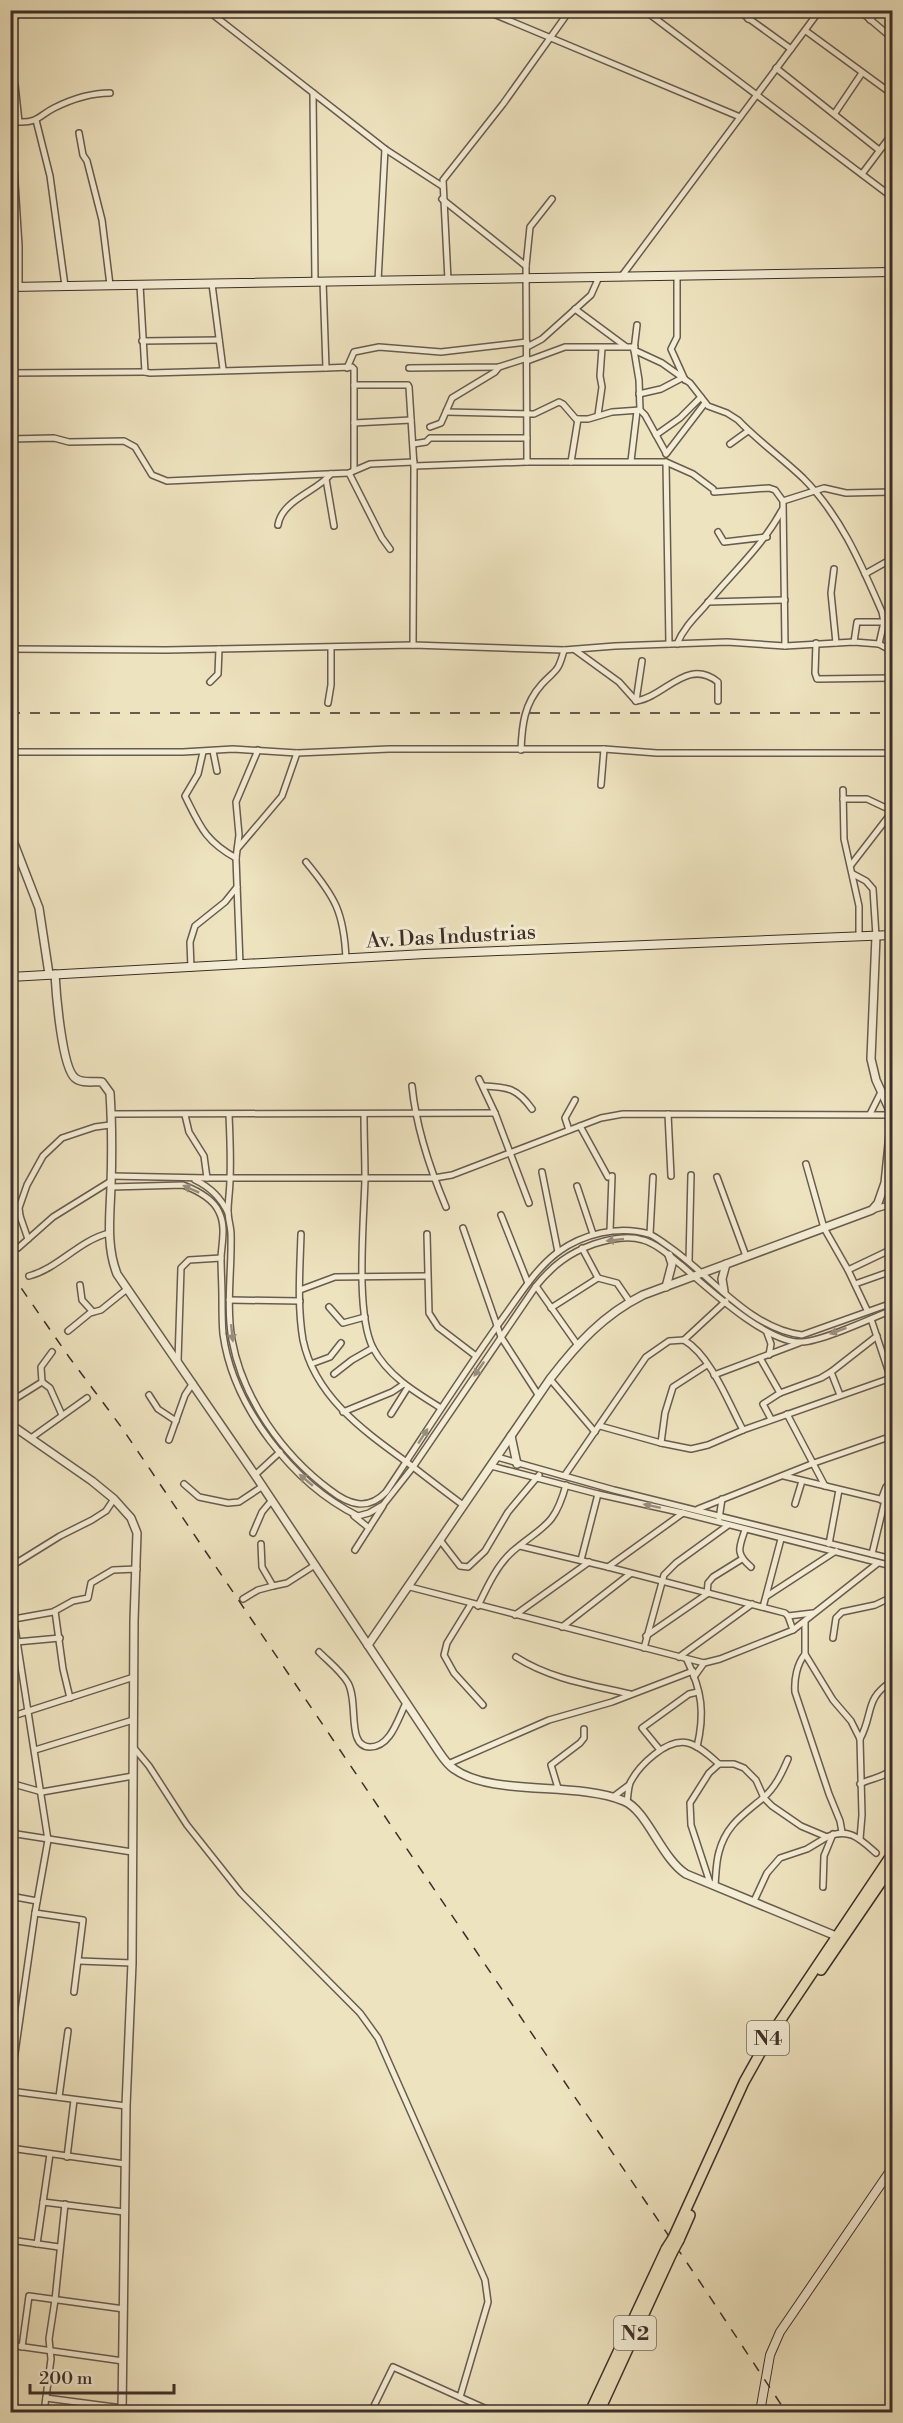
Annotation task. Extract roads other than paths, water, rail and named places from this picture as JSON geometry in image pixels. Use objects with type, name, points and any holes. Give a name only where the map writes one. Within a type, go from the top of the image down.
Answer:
[{"type":"highway","name":"N4","points":[[676,2239],[758,2056],[779,2018],[892,1854]]},
{"type":"highway","name":"N4","points":[[661,2260],[676,2239],[771,2044],[892,1866]]},
{"type":"highway","name":"N2","points":[[598,2412],[669,2251]]},
{"type":"highway","name":"N2","points":[[590,2412],[661,2260]]},
{"type":"main road","points":[[15,287],[892,272]]},
{"type":"main road","name":"Av. Das Industrias","points":[[10,977],[345,959],[892,935]]},
{"type":"main road","points":[[760,2412],[770,2355],[780,2332],[892,2168]]},
{"type":"street","points":[[10,22],[23,10]]},
{"type":"street","points":[[207,10],[385,149],[442,186]]},
{"type":"street","points":[[448,280],[442,199],[444,177],[503,105],[570,10]]},
{"type":"street","points":[[644,10],[892,196]]},
{"type":"street","points":[[737,10],[791,49]]},
{"type":"street","points":[[748,19],[754,10]]},
{"type":"street","points":[[621,277],[820,10]]},
{"type":"street","points":[[858,10],[892,38]]},
{"type":"street","points":[[870,20],[877,10]]},
{"type":"street","points":[[487,11],[740,117]]},
{"type":"street","points":[[806,31],[892,94]]},
{"type":"street","points":[[10,33],[11,80],[15,85],[19,122],[45,117],[51,110],[72,100],[110,93]]},
{"type":"street","points":[[776,68],[879,150]]},
{"type":"street","points":[[835,113],[862,73]]},
{"type":"street","points":[[313,93],[319,281],[326,368]]},
{"type":"street","points":[[36,120],[50,176],[65,286]]},
{"type":"street","points":[[79,133],[102,220],[110,285]]},
{"type":"street","points":[[862,174],[879,150],[890,142],[892,134]]},
{"type":"street","points":[[378,281],[385,149]]},
{"type":"street","points":[[13,152],[19,246],[15,287]]},
{"type":"street","points":[[442,199],[526,266]]},
{"type":"street","points":[[527,462],[526,266],[530,227],[552,199]]},
{"type":"street","points":[[677,276],[677,337],[671,349],[684,379]]},
{"type":"street","points":[[347,368],[354,352],[379,347],[441,352],[527,344],[542,339],[594,291],[599,277]]},
{"type":"street","points":[[212,284],[223,369]]},
{"type":"street","points":[[140,285],[145,372]]},
{"type":"street","points":[[575,309],[625,346]]},
{"type":"street","points":[[631,461],[639,411],[639,376],[635,348],[637,325]]},
{"type":"street","points":[[142,341],[219,340]]},
{"type":"street","points":[[409,368],[500,367],[561,348],[625,346],[635,348],[662,363],[684,379],[705,403],[733,416],[785,461],[815,492],[837,520],[865,574],[884,622],[879,644]]},
{"type":"street","points":[[597,415],[602,387],[600,376],[602,348]]},
{"type":"street","points":[[430,428],[441,423],[452,398],[500,367]]},
{"type":"street","points":[[10,374],[354,368],[352,471],[382,538],[390,549]]},
{"type":"street","points":[[639,394],[661,389],[684,379]]},
{"type":"street","points":[[354,385],[408,385],[414,464],[412,645]]},
{"type":"street","points":[[656,435],[680,418],[701,397]]},
{"type":"street","points":[[446,412],[527,414],[542,412],[561,402],[573,418],[578,419],[639,411],[644,413],[666,453]]},
{"type":"street","points":[[669,644],[666,453],[705,403]]},
{"type":"street","points":[[571,462],[578,419]]},
{"type":"street","points":[[354,423],[411,420]]},
{"type":"street","points":[[730,444],[748,431]]},
{"type":"street","points":[[10,439],[54,438],[69,442],[124,441],[135,447],[152,475],[167,481],[331,474],[352,471],[370,464],[665,461],[693,474],[714,490],[769,488],[775,490],[784,504],[785,646]]},
{"type":"street","points":[[413,444],[440,438],[527,438]]},
{"type":"street","points":[[278,525],[279,518],[288,507],[331,474]]},
{"type":"street","points":[[326,479],[334,526]]},
{"type":"street","points":[[677,644],[683,631],[767,537],[784,504],[824,488],[846,493],[892,492]]},
{"type":"street","points":[[718,532],[724,542],[767,537]]},
{"type":"street","points":[[865,574],[888,561]]},
{"type":"street","points":[[834,568],[831,592],[836,643]]},
{"type":"street","points":[[708,602],[785,600]]},
{"type":"street","points":[[854,642],[857,621],[884,622]]},
{"type":"street","points":[[10,649],[331,648],[412,645],[564,650],[727,642],[785,646],[854,642],[879,644],[892,651]]},
{"type":"street","points":[[816,643],[815,673],[817,679],[892,678]]},
{"type":"street","points":[[328,703],[331,685],[331,648]]},
{"type":"street","points":[[210,682],[218,674],[219,649]]},
{"type":"street","points":[[574,649],[619,682],[636,701]]},
{"type":"street","points":[[521,750],[523,717],[541,685],[559,668],[564,650]]},
{"type":"street","points":[[636,701],[642,661]]},
{"type":"street","points":[[636,701],[681,677],[694,674],[711,677],[718,682],[718,700]]},
{"type":"street","points":[[10,752],[258,750],[297,753],[389,749],[604,749],[657,753],[892,753]]},
{"type":"street","points":[[601,785],[604,749]]},
{"type":"street","points":[[240,965],[236,858],[238,795],[258,750]]},
{"type":"street","points":[[213,751],[217,771]]},
{"type":"street","points":[[203,752],[198,774],[185,795],[211,843],[236,858]]},
{"type":"street","points":[[237,849],[282,796],[297,753]]},
{"type":"street","points":[[843,790],[843,838],[859,906],[860,937]]},
{"type":"street","points":[[843,799],[867,799],[892,810],[851,865]]},
{"type":"street","points":[[10,833],[39,908],[60,1028],[72,1075],[80,1081],[99,1081],[106,1084],[110,1094],[109,1233],[112,1261],[117,1274],[263,1486],[448,1764],[471,1778],[486,1782],[558,1788],[613,1797],[627,1802],[638,1813],[678,1868],[796,1921],[836,1936]]},
{"type":"street","points":[[306,862],[324,882],[336,905],[345,934],[345,959]]},
{"type":"street","points":[[853,874],[866,881],[873,889],[876,936],[871,1059],[881,1092],[892,1115],[886,1177],[878,1203],[872,1210]]},
{"type":"street","points":[[191,968],[190,942],[195,926],[225,902],[237,886]]},
{"type":"street","points":[[479,1079],[495,1113],[530,1203]]},
{"type":"street","points":[[412,1086],[415,1114],[434,1178],[446,1207]]},
{"type":"street","points":[[483,1086],[517,1091],[532,1109]]},
{"type":"street","points":[[870,1114],[881,1092]]},
{"type":"street","points":[[569,1130],[565,1118],[575,1100]]},
{"type":"street","points":[[111,1114],[495,1113]]},
{"type":"street","points":[[668,1114],[671,1176]]},
{"type":"street","points":[[185,1115],[189,1132],[204,1156],[207,1178]]},
{"type":"street","points":[[229,1115],[228,1213],[231,1233],[232,1339],[243,1378],[268,1425],[295,1459],[348,1511],[369,1528]]},
{"type":"street","points":[[364,1115],[363,1277],[368,1335],[373,1348],[385,1365],[406,1386],[441,1408]]},
{"type":"street","points":[[18,1248],[53,1217],[111,1181],[150,1177],[434,1178],[452,1174],[612,1115],[892,1115]]},
{"type":"street","points":[[28,1239],[20,1216],[21,1203],[43,1156],[66,1136],[110,1125]]},
{"type":"street","points":[[580,1126],[610,1177],[610,1231]]},
{"type":"street","points":[[806,1164],[824,1228],[867,1310]]},
{"type":"street","points":[[542,1172],[558,1252]]},
{"type":"street","points":[[689,1261],[691,1175]]},
{"type":"street","points":[[650,1234],[653,1176]]},
{"type":"street","points":[[150,1177],[151,1185]]},
{"type":"street","points":[[717,1177],[746,1256]]},
{"type":"street","points":[[886,1177],[892,1187]]},
{"type":"street","points":[[191,1178],[210,1190],[222,1202],[228,1213]]},
{"type":"street","points":[[111,1181],[151,1185],[174,1184],[194,1189],[217,1207],[223,1233],[221,1258],[223,1335],[244,1398],[259,1425],[294,1469],[329,1493],[354,1505],[368,1504],[379,1499],[386,1491],[528,1283],[558,1252],[593,1234],[610,1231],[650,1234],[689,1261],[763,1322],[790,1333],[802,1335],[892,1303]]},
{"type":"street","points":[[577,1186],[593,1234]]},
{"type":"street","points":[[368,1645],[410,1587],[463,1505],[550,1379],[577,1344],[600,1322],[630,1302],[666,1287],[892,1204]]},
{"type":"street","points":[[10,1208],[20,1216]]},
{"type":"street","points":[[501,1215],[528,1283]]},
{"type":"street","points":[[463,1228],[501,1337],[539,1396]]},
{"type":"street","points":[[29,1276],[47,1270],[85,1242],[109,1233]]},
{"type":"street","points":[[223,1233],[231,1233]]},
{"type":"street","points":[[301,1234],[300,1300],[303,1340],[311,1364],[323,1386],[343,1412],[368,1435],[463,1505]]},
{"type":"street","points":[[427,1234],[428,1306],[432,1320],[476,1356]]},
{"type":"street","points":[[355,1550],[383,1505],[413,1467],[536,1286],[563,1258],[582,1248],[607,1240],[646,1240],[669,1255],[767,1333],[802,1342]]},
{"type":"street","points":[[582,1248],[598,1278],[617,1283],[630,1302]]},
{"type":"street","points":[[848,1270],[892,1249]]},
{"type":"street","points":[[666,1287],[672,1264],[669,1255]]},
{"type":"street","points":[[178,1361],[181,1268],[189,1260],[221,1258]]},
{"type":"street","points":[[724,1291],[723,1273],[726,1264]]},
{"type":"street","points":[[855,1284],[892,1271]]},
{"type":"street","points":[[300,1290],[335,1277],[427,1276]]},
{"type":"street","points":[[551,1308],[598,1278]]},
{"type":"street","points":[[80,1285],[82,1300],[93,1312]]},
{"type":"street","points":[[536,1286],[577,1344]]},
{"type":"street","points":[[68,1331],[93,1312],[102,1310],[127,1289]]},
{"type":"street","points":[[222,1300],[300,1300]]},
{"type":"street","points":[[565,1475],[646,1357],[669,1341],[684,1340],[726,1301]]},
{"type":"street","points":[[329,1307],[343,1323],[365,1317]]},
{"type":"street","points":[[714,1375],[892,1310]]},
{"type":"street","points":[[600,1426],[692,1449],[840,1395],[892,1380],[871,1319]]},
{"type":"street","points":[[767,1333],[771,1344],[769,1355]]},
{"type":"street","points":[[771,1419],[763,1405],[780,1393],[819,1379],[831,1372],[877,1336]]},
{"type":"street","points":[[684,1340],[697,1350],[714,1375],[743,1430]]},
{"type":"street","points":[[311,1364],[330,1357],[341,1343]]},
{"type":"street","points":[[334,1374],[352,1359],[373,1348]]},
{"type":"street","points":[[52,1352],[41,1367],[42,1382],[50,1388],[62,1415]]},
{"type":"street","points":[[760,1358],[780,1393]]},
{"type":"street","points":[[661,1443],[664,1413],[673,1387],[707,1365]]},
{"type":"street","points":[[831,1372],[840,1395]]},
{"type":"street","points":[[550,1379],[595,1432]]},
{"type":"street","points":[[10,1402],[42,1382]]},
{"type":"street","points":[[459,1382],[467,1387]]},
{"type":"street","points":[[169,1440],[185,1395],[193,1383]]},
{"type":"street","points":[[343,1412],[406,1386]]},
{"type":"street","points":[[391,1414],[406,1386]]},
{"type":"street","points":[[149,1395],[158,1409],[176,1421]]},
{"type":"street","points":[[31,1438],[87,1398]]},
{"type":"street","points":[[787,1414],[825,1486]]},
{"type":"street","points":[[10,1424],[114,1498],[131,1518],[137,1533],[133,1720],[132,1963],[126,2106],[122,2410],[46,2398]]},
{"type":"street","points":[[511,1436],[517,1464]]},
{"type":"street","points":[[690,1515],[697,1509],[814,1463],[892,1436]]},
{"type":"street","points":[[255,1475],[285,1447]]},
{"type":"street","points":[[497,1457],[614,1490],[892,1559]]},
{"type":"street","points":[[491,1466],[892,1566]]},
{"type":"street","points":[[440,1540],[460,1566],[468,1567],[485,1551],[508,1512],[538,1477],[540,1470]]},
{"type":"street","points":[[784,1476],[892,1502]]},
{"type":"street","points":[[795,1504],[802,1480]]},
{"type":"street","points":[[872,1554],[886,1487],[892,1482]]},
{"type":"street","points":[[184,1484],[199,1497],[228,1503],[239,1502],[263,1486]]},
{"type":"street","points":[[483,1705],[454,1673],[444,1655],[447,1643],[501,1565],[554,1518],[566,1485]]},
{"type":"street","points":[[829,1544],[839,1491]]},
{"type":"street","points":[[581,1560],[598,1494]]},
{"type":"street","points":[[10,1567],[92,1521],[106,1511],[114,1498]]},
{"type":"street","points":[[719,1523],[722,1499]]},
{"type":"street","points":[[253,1533],[262,1512],[272,1500]]},
{"type":"street","points":[[348,1511],[358,1516],[369,1514],[383,1505]]},
{"type":"street","points":[[608,1567],[683,1513]]},
{"type":"street","points":[[747,1523],[739,1549],[742,1559],[751,1567]]},
{"type":"street","points":[[644,1648],[661,1581],[676,1563],[727,1526]]},
{"type":"street","points":[[763,1607],[781,1539]]},
{"type":"street","points":[[261,1544],[262,1568],[273,1586]]},
{"type":"street","points":[[520,1546],[752,1604],[788,1616],[813,1613]]},
{"type":"street","points":[[767,1596],[836,1551]]},
{"type":"street","points":[[707,1594],[708,1583],[713,1577],[742,1559]]},
{"type":"street","points":[[515,1616],[589,1562]]},
{"type":"street","points":[[410,1587],[704,1663],[720,1659],[793,1630],[805,1623],[813,1613],[878,1563]]},
{"type":"street","points":[[243,1599],[258,1590],[287,1582],[315,1564]]},
{"type":"street","points":[[14,1619],[55,1611],[73,1601],[88,1598],[91,1583],[113,1570],[137,1569]]},
{"type":"street","points":[[562,1627],[630,1574]]},
{"type":"street","points":[[646,1636],[707,1594]]},
{"type":"street","points":[[10,1596],[14,1619],[14,1638],[35,1750],[48,1840],[14,2040],[10,2090],[126,2106]]},
{"type":"street","points":[[833,1638],[836,1618],[842,1612],[891,1599]]},
{"type":"street","points":[[679,1657],[752,1604]]},
{"type":"street","points":[[55,1611],[63,1669],[70,1698]]},
{"type":"street","points":[[788,1616],[793,1630]]},
{"type":"street","points":[[805,1623],[806,1654],[833,1700],[851,1721],[860,1739],[860,1839]]},
{"type":"street","points":[[14,1638],[60,1638]]},
{"type":"street","points":[[319,1652],[348,1683],[354,1705],[355,1737],[359,1744],[365,1747],[375,1747],[385,1742],[406,1702]]},
{"type":"street","points":[[806,1654],[801,1659],[795,1678],[795,1692],[842,1832]]},
{"type":"street","points":[[516,1657],[532,1668],[549,1674],[631,1694]]},
{"type":"street","points":[[687,1660],[694,1674],[703,1717],[698,1747]]},
{"type":"street","points":[[448,1764],[549,1720],[694,1674],[704,1663]]},
{"type":"street","points":[[10,1717],[134,1677]]},
{"type":"street","points":[[860,1739],[867,1727],[871,1702],[879,1690],[892,1681]]},
{"type":"street","points":[[660,1750],[642,1728],[689,1694],[698,1692]]},
{"type":"street","points":[[35,1750],[133,1720]]},
{"type":"street","points":[[558,1788],[551,1765],[580,1743],[584,1738],[584,1729]]},
{"type":"street","points":[[613,1797],[629,1785],[660,1750],[671,1743],[679,1742],[698,1747],[719,1764],[734,1764],[744,1768],[756,1780],[764,1798],[801,1826],[830,1835]]},
{"type":"street","points":[[134,1748],[149,1766],[186,1825],[241,1893],[360,2013],[378,2038],[485,2280],[488,2293],[488,2302],[460,2397]]},
{"type":"street","points":[[713,1884],[718,1852],[728,1832],[745,1811],[764,1798],[781,1775],[788,1759]]},
{"type":"street","points":[[713,1884],[701,1861],[691,1825],[690,1811],[694,1795],[709,1773],[719,1764]]},
{"type":"street","points":[[860,1784],[873,1777],[885,1775],[892,1769]]},
{"type":"street","points":[[10,1783],[42,1792],[133,1776]]},
{"type":"street","points":[[627,1802],[629,1785]]},
{"type":"street","points":[[754,1901],[767,1873],[780,1858],[807,1849],[830,1835],[842,1832],[860,1839],[876,1853]]},
{"type":"street","points":[[10,1833],[132,1852]]},
{"type":"street","points":[[823,1887],[824,1856],[830,1835]]},
{"type":"street","points":[[10,1896],[37,1900]]},
{"type":"street","points":[[35,1913],[84,1920],[74,1992]]},
{"type":"street","points":[[79,1961],[132,1963]]},
{"type":"street","points":[[59,2097],[68,2031]]},
{"type":"street","points":[[67,2157],[74,2100]]},
{"type":"street","points":[[10,2148],[125,2164]]},
{"type":"street","points":[[37,2244],[50,2154]]},
{"type":"street","points":[[44,2202],[124,2212]]},
{"type":"street","points":[[44,2412],[50,2351],[49,2339],[65,2204]]},
{"type":"street","points":[[10,2240],[59,2247]]},
{"type":"street","points":[[22,2347],[29,2296],[123,2309]]},
{"type":"street","points":[[10,2345],[123,2361]]},
{"type":"street","points":[[371,2412],[393,2367],[493,2412]]},
{"type":"railway","points":[[10,713],[892,713]]},
{"type":"railway","points":[[10,1272],[122,1428],[786,2412]]}]
